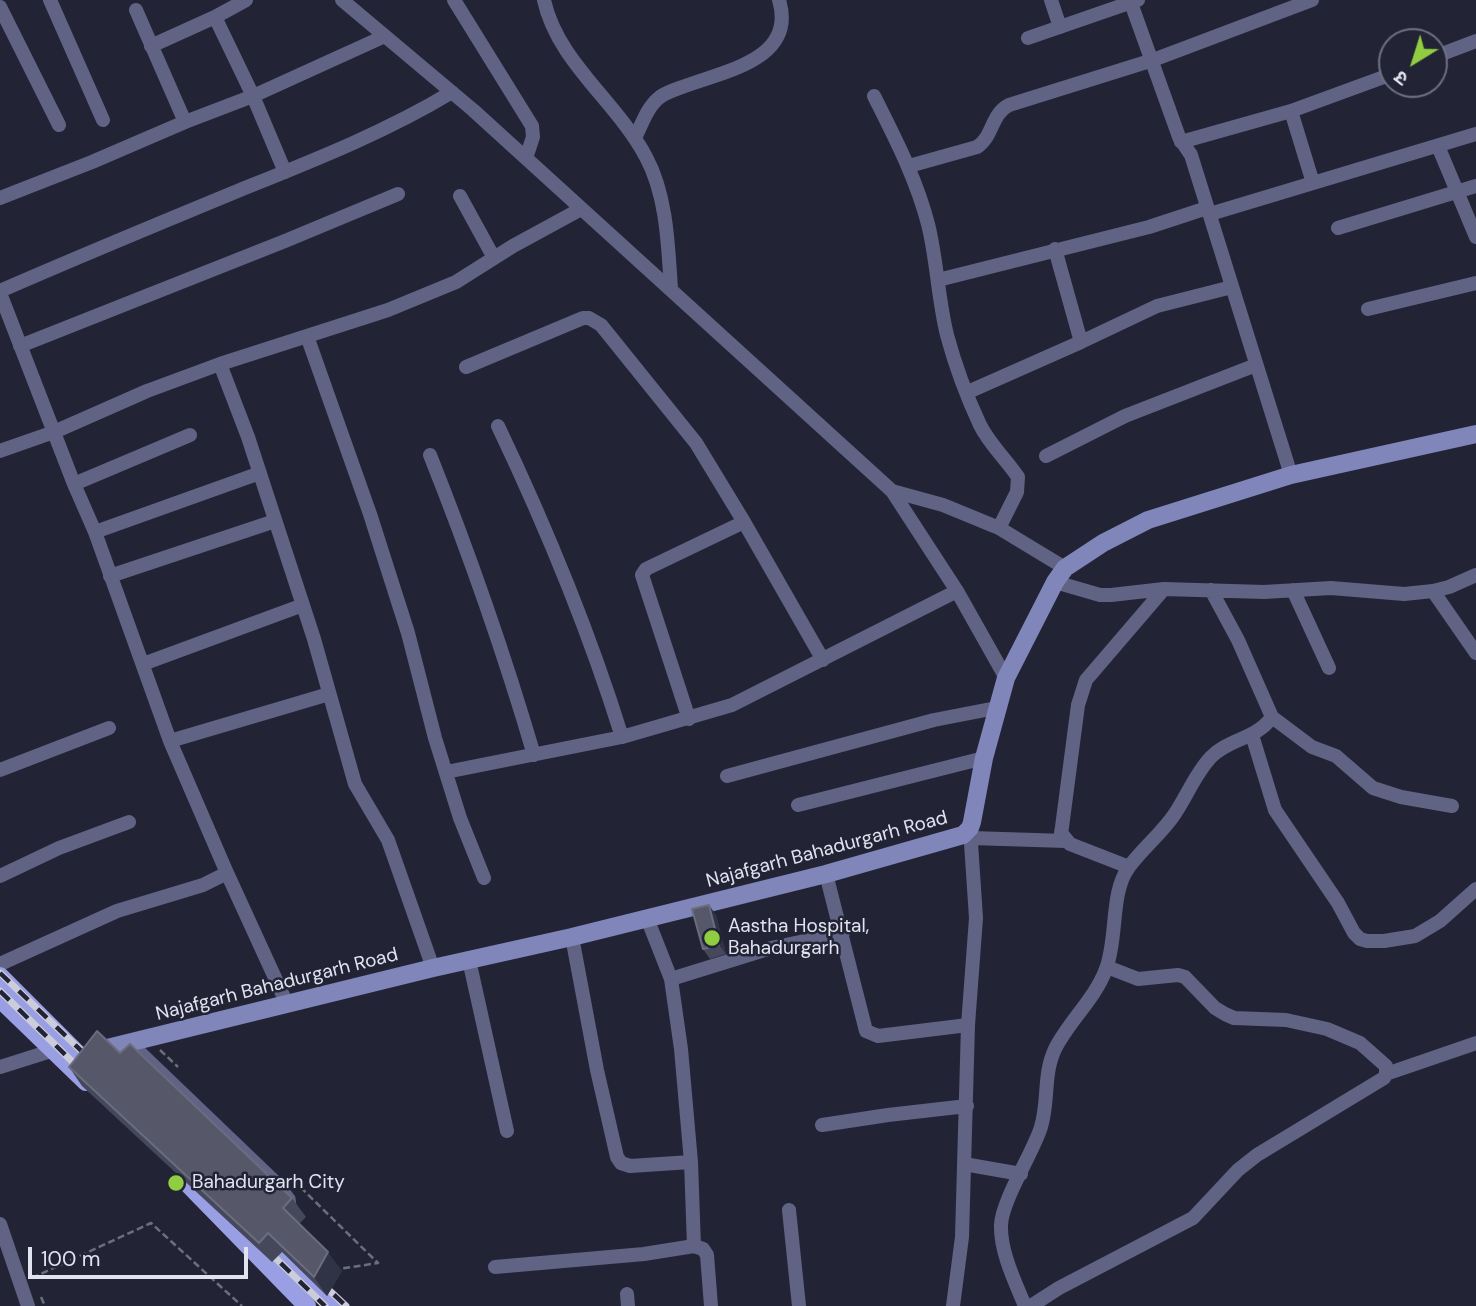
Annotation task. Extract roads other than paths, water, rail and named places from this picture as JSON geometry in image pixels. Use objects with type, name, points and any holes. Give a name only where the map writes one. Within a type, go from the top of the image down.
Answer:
[{"type":"main road","points":[[0,976],[79,1055],[102,1088],[54,1050],[0,999]]},
{"type":"main road","points":[[169,1164],[307,1306]]},
{"type":"main road","points":[[254,1224],[290,1253],[336,1306]]},
{"type":"street","points":[[50,0],[103,120]]},
{"type":"street","points":[[151,46],[215,18],[246,0]]},
{"type":"street","points":[[342,0],[526,158],[892,491],[957,591],[1006,678]]},
{"type":"street","points":[[454,0],[532,126],[533,137],[526,158]]},
{"type":"street","points":[[544,0],[548,19],[560,43],[635,138],[648,159],[658,185],[667,233],[671,289]]},
{"type":"street","points":[[635,138],[648,111],[662,94],[751,61],[765,53],[776,39],[781,24],[779,0]]},
{"type":"street","points":[[1051,0],[1060,27]]},
{"type":"street","points":[[909,166],[982,143],[1002,109],[1009,105],[1153,60],[1312,0]]},
{"type":"street","points":[[1028,38],[1135,1],[1181,142],[1191,155],[1291,475]]},
{"type":"street","points":[[0,7],[59,125]]},
{"type":"street","points":[[136,10],[185,122]]},
{"type":"street","points":[[215,18],[253,96],[285,173]]},
{"type":"street","points":[[0,198],[253,96],[385,36]]},
{"type":"street","points":[[1448,52],[1476,41]]},
{"type":"street","points":[[1181,142],[1291,111],[1378,79]]},
{"type":"street","points":[[287,1004],[170,741],[96,532],[74,484],[0,292],[87,252],[285,173],[418,113],[452,92]]},
{"type":"street","points":[[874,96],[909,166],[929,227],[946,333],[958,370],[986,435],[1018,477],[1017,492],[999,528]]},
{"type":"street","points":[[1291,111],[1313,183]]},
{"type":"street","points":[[938,280],[1313,183],[1476,134]]},
{"type":"street","points":[[1438,146],[1476,237]]},
{"type":"street","points":[[1338,228],[1476,186]]},
{"type":"street","points":[[20,346],[398,194]]},
{"type":"street","points":[[460,196],[494,258]]},
{"type":"street","points":[[0,451],[54,432],[147,391],[220,364],[388,310],[448,285],[581,209]]},
{"type":"street","points":[[1055,249],[1081,342]]},
{"type":"street","points":[[1368,309],[1476,283]]},
{"type":"street","points":[[968,392],[1157,306],[1232,287]]},
{"type":"street","points":[[466,367],[583,318],[594,320],[601,325],[696,443],[822,660]]},
{"type":"street","points":[[307,336],[350,451],[390,575],[460,818],[484,878]]},
{"type":"street","points":[[220,364],[260,473],[303,605],[355,784],[388,840],[433,968]]},
{"type":"street","points":[[1046,456],[1125,416],[1256,365]]},
{"type":"street","points":[[498,426],[561,563],[598,661],[622,737]]},
{"type":"street","name":"Najafgarh Bahadurgarh Road","points":[[79,1055],[826,874],[971,833],[984,758],[1006,678],[1060,575],[1103,543],[1148,520],[1291,475],[1476,434]]},
{"type":"street","points":[[74,484],[190,435]]},
{"type":"street","points":[[430,455],[465,544],[517,696],[534,755]]},
{"type":"street","points":[[96,532],[260,473]]},
{"type":"street","points":[[892,491],[943,505],[999,528],[1060,575],[1100,595],[1164,589],[1264,592],[1349,589],[1404,594],[1449,587],[1476,575]]},
{"type":"street","points":[[110,576],[275,521]]},
{"type":"street","points":[[689,719],[642,575],[646,569],[744,522]]},
{"type":"street","points":[[1066,841],[1061,833],[1078,705],[1086,680],[1164,589]]},
{"type":"street","points":[[1211,590],[1238,640],[1272,717],[1311,747],[1336,757],[1373,788],[1401,797],[1452,806]]},
{"type":"street","points":[[1293,590],[1329,668]]},
{"type":"street","points":[[446,772],[622,737],[689,719],[748,698],[957,591]]},
{"type":"street","points":[[1433,591],[1476,653]]},
{"type":"street","points":[[143,664],[303,605]]},
{"type":"street","points":[[170,741],[329,694]]},
{"type":"street","points":[[727,776],[934,720],[996,708]]},
{"type":"street","points":[[1025,1306],[1013,1278],[1001,1224],[1041,1129],[1048,1067],[1055,1050],[1073,1019],[1101,981],[1107,967],[1116,924],[1119,885],[1129,867],[1173,816],[1198,773],[1212,756],[1223,746],[1252,735],[1272,717]]},
{"type":"street","points":[[0,770],[109,728]]},
{"type":"street","points":[[1252,735],[1275,810],[1360,939],[1384,941],[1415,936],[1440,921],[1476,889]]},
{"type":"street","points":[[798,805],[984,758]]},
{"type":"street","points":[[0,876],[59,848],[129,822]]},
{"type":"street","points":[[953,1306],[962,1237],[968,1025],[977,900],[971,833],[1066,841],[1129,867]]},
{"type":"street","points":[[0,964],[117,911],[203,886],[227,873]]},
{"type":"street","points":[[826,874],[866,1031],[878,1036],[968,1025]]},
{"type":"street","points":[[647,918],[671,979],[681,1049],[691,1162],[694,1246]]},
{"type":"street","points":[[671,979],[771,948],[843,933]]},
{"type":"street","points":[[572,937],[597,1070],[617,1157],[621,1163],[630,1166],[691,1162]]},
{"type":"street","points":[[469,960],[506,1131]]},
{"type":"street","points":[[1031,1306],[1059,1288],[1193,1218],[1238,1170],[1257,1155],[1384,1078],[1386,1074],[1386,1066],[1360,1043],[1328,1029],[1286,1020],[1234,1018],[1215,1008],[1185,977],[1178,975],[1138,979],[1107,967]]},
{"type":"street","points":[[1386,1074],[1476,1043]]},
{"type":"street","points":[[0,1067],[54,1050]]},
{"type":"street","points":[[822,1125],[967,1106]]},
{"type":"street","points":[[964,1164],[1021,1174]]},
{"type":"street","points":[[789,1210],[799,1306]]},
{"type":"street","points":[[0,1224],[28,1306]]},
{"type":"street","points":[[495,1267],[645,1254],[694,1246],[703,1249],[707,1255],[711,1306]]},
{"type":"lane","points":[[133,1042],[278,1180],[292,1198],[295,1219]]},
{"type":"railway","points":[[0,973],[96,1065]]},
{"type":"railway","points":[[0,991],[86,1075]]},
{"type":"railway","points":[[262,1245],[325,1306]]},
{"type":"railway","points":[[315,1277],[346,1306]]},
{"type":"place","name":"Aastha Hospital, Bahadurgarh","points":[[712,938]]},
{"type":"place","name":"Bahadurgarh City","points":[[176,1183]]}]
